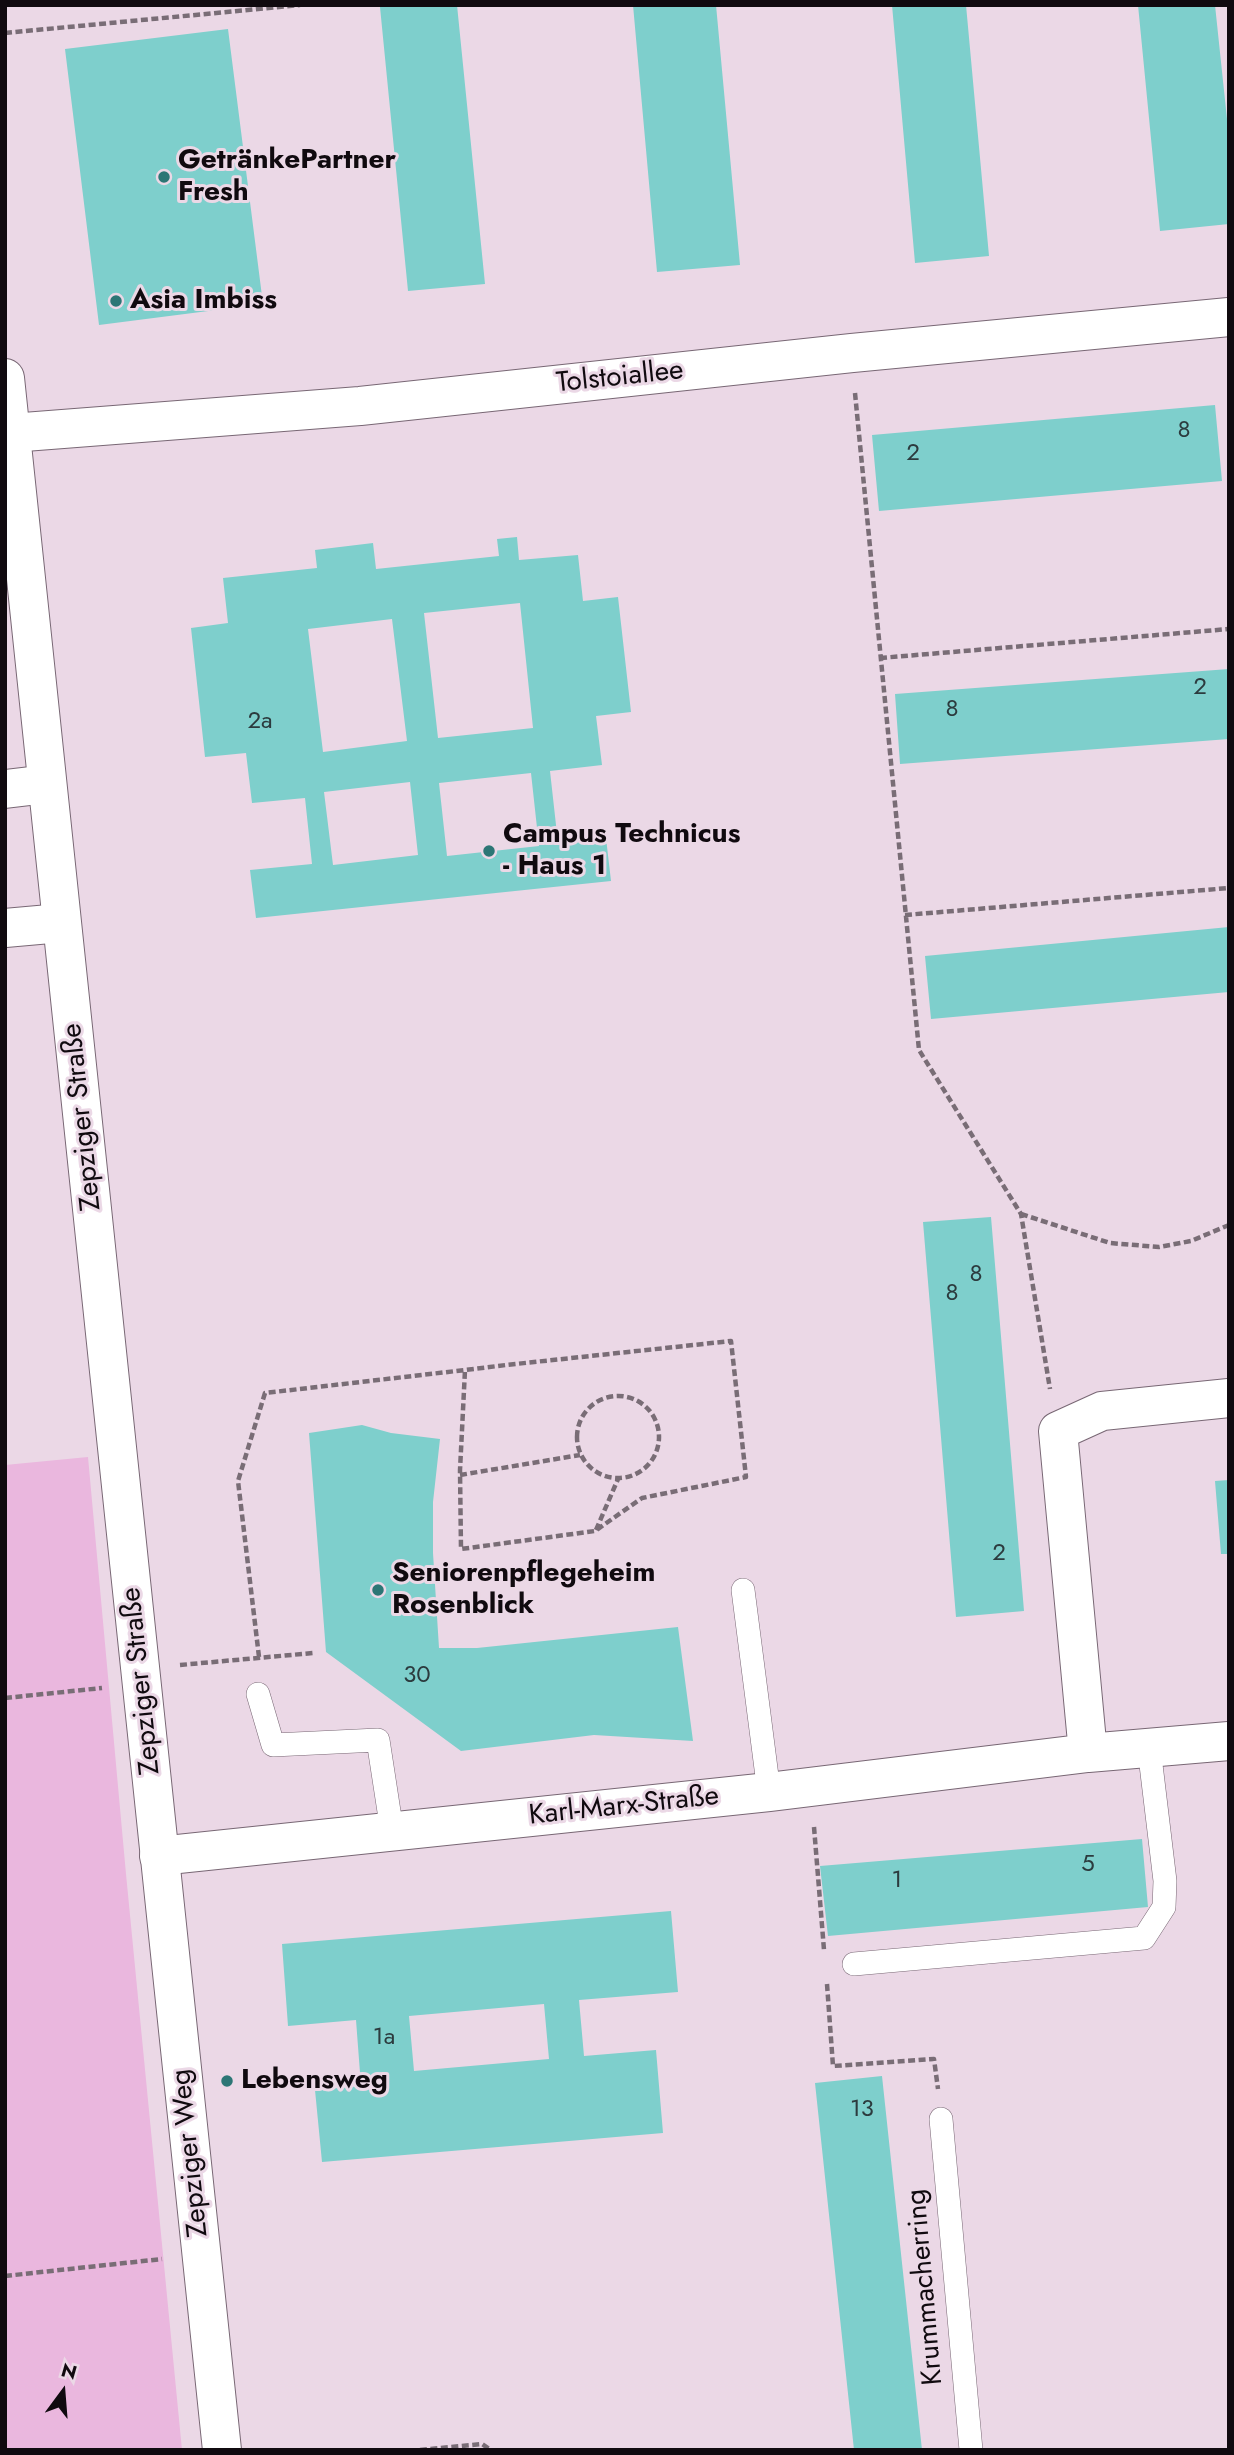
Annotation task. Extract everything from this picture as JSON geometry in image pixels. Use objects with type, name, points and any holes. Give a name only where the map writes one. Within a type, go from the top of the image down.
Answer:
[{"type":"street","name":"Tolstoiallee","points":[[11,433],[360,406],[852,353],[1229,317]]},
{"type":"street","name":"Zepziger Straße","points":[[5,378],[159,1856]]},
{"type":"street","points":[[5,789],[47,784]]},
{"type":"street","points":[[5,928],[61,923]]},
{"type":"street","points":[[1088,1753],[1058,1431],[1102,1411],[1229,1398]]},
{"type":"street","name":"Karl-Marx-Straße","points":[[159,1856],[769,1792],[1088,1753],[1229,1741]]},
{"type":"street","name":"Zepziger Weg","points":[[159,1856],[222,2450]]},
{"type":"lane","points":[[743,1590],[769,1792]]},
{"type":"lane","points":[[258,1695],[273,1745],[378,1740],[392,1831]]},
{"type":"lane","points":[[854,1964],[1144,1938],[1164,1907],[1165,1881],[1149,1748]]},
{"type":"lane","name":"Krummacherring","points":[[941,2119],[971,2450]]},
{"type":"path","points":[[5,33],[300,5]]},
{"type":"path","points":[[852,353],[919,1050],[1021,1214],[1058,1431]]},
{"type":"path","points":[[880,658],[1229,629]]},
{"type":"path","points":[[905,915],[1229,888]]},
{"type":"path","points":[[1021,1214],[1110,1243],[1159,1247],[1191,1241],[1229,1225]]},
{"type":"path","points":[[259,1657],[238,1481],[264,1393],[465,1370],[731,1341],[746,1477],[642,1498],[595,1531],[461,1549],[460,1475],[465,1370]]},
{"type":"path","points":[[622,1396],[641,1403],[652,1413],[658,1426],[659,1440],[657,1451],[650,1463],[639,1473],[618,1479],[604,1476],[588,1466],[580,1455],[577,1427],[583,1415],[595,1403],[608,1397],[622,1396]]},
{"type":"path","points":[[460,1475],[580,1455]]},
{"type":"path","points":[[595,1531],[618,1479]]},
{"type":"path","points":[[5,1698],[259,1657],[313,1653]]},
{"type":"path","points":[[5,2276],[201,2255]]},
{"type":"path","points":[[420,2450],[482,2444],[491,2450]]},
{"type":"shaded area","points":[[88,1457],[182,2450],[5,2450],[5,1465]]},
{"type":"building","points":[[457,5],[485,284],[408,291],[380,7]]},
{"type":"building","points":[[633,5],[716,5],[740,265],[657,272]]},
{"type":"building","points":[[892,5],[966,5],[989,256],[915,263]]},
{"type":"building","points":[[1138,5],[1215,5],[1229,138],[1229,224],[1160,231]]},
{"type":"building","name":"GetränkePartner Fresh","points":[[228,29],[263,304],[99,325],[65,49]]},
{"type":"building","points":[[1215,405],[1222,481],[879,511],[872,435]]},
{"type":"building","points":[[517,537],[519,560],[578,555],[583,601],[618,597],[631,712],[596,716],[602,765],[550,771],[558,843],[606,838],[611,881],[256,918],[250,870],[312,864],[305,798],[252,803],[246,753],[205,757],[191,628],[228,623],[223,578],[317,568],[315,550],[373,543],[376,569],[499,556],[497,539]],"holes":[[[520,603],[533,728],[438,738],[424,613]],[[392,619],[407,741],[323,752],[308,629]],[[531,773],[539,846],[447,856],[439,783]],[[410,782],[418,855],[333,865],[324,792]]]},
{"type":"building","points":[[1229,669],[1229,739],[900,764],[895,694]]},
{"type":"building","points":[[1229,927],[1229,992],[931,1019],[925,956]]},
{"type":"building","points":[[991,1217],[1024,1611],[956,1617],[923,1222]]},
{"type":"building","name":"Seniorenpflegeheim Rosenblick","points":[[362,1425],[391,1433],[440,1439],[433,1502],[439,1648],[477,1648],[678,1627],[693,1741],[594,1735],[461,1751],[326,1652],[309,1433]]},
{"type":"building","points":[[1229,1480],[1229,1554],[1221,1554],[1215,1481]]},
{"type":"building","points":[[1142,1839],[1148,1907],[828,1936],[820,1866]]},
{"type":"building","points":[[671,1911],[678,1992],[579,2000],[584,2056],[656,2050],[663,2133],[322,2162],[315,2090],[361,2086],[356,2020],[288,2026],[282,1944]],"holes":[[[544,2004],[549,2059],[414,2071],[409,2016]]]},
{"type":"building","points":[[882,2076],[922,2450],[854,2450],[815,2083]]},
{"type":"place","name":"GetränkePartner Fresh","points":[[164,177]]},
{"type":"place","name":"Asia Imbiss","points":[[116,301]]},
{"type":"place","name":"Campus Technicus - Haus 1","points":[[489,851]]},
{"type":"place","name":"Seniorenpflegeheim Rosenblick","points":[[378,1590]]},
{"type":"place","name":"Lebensweg","points":[[227,2081]]}]
